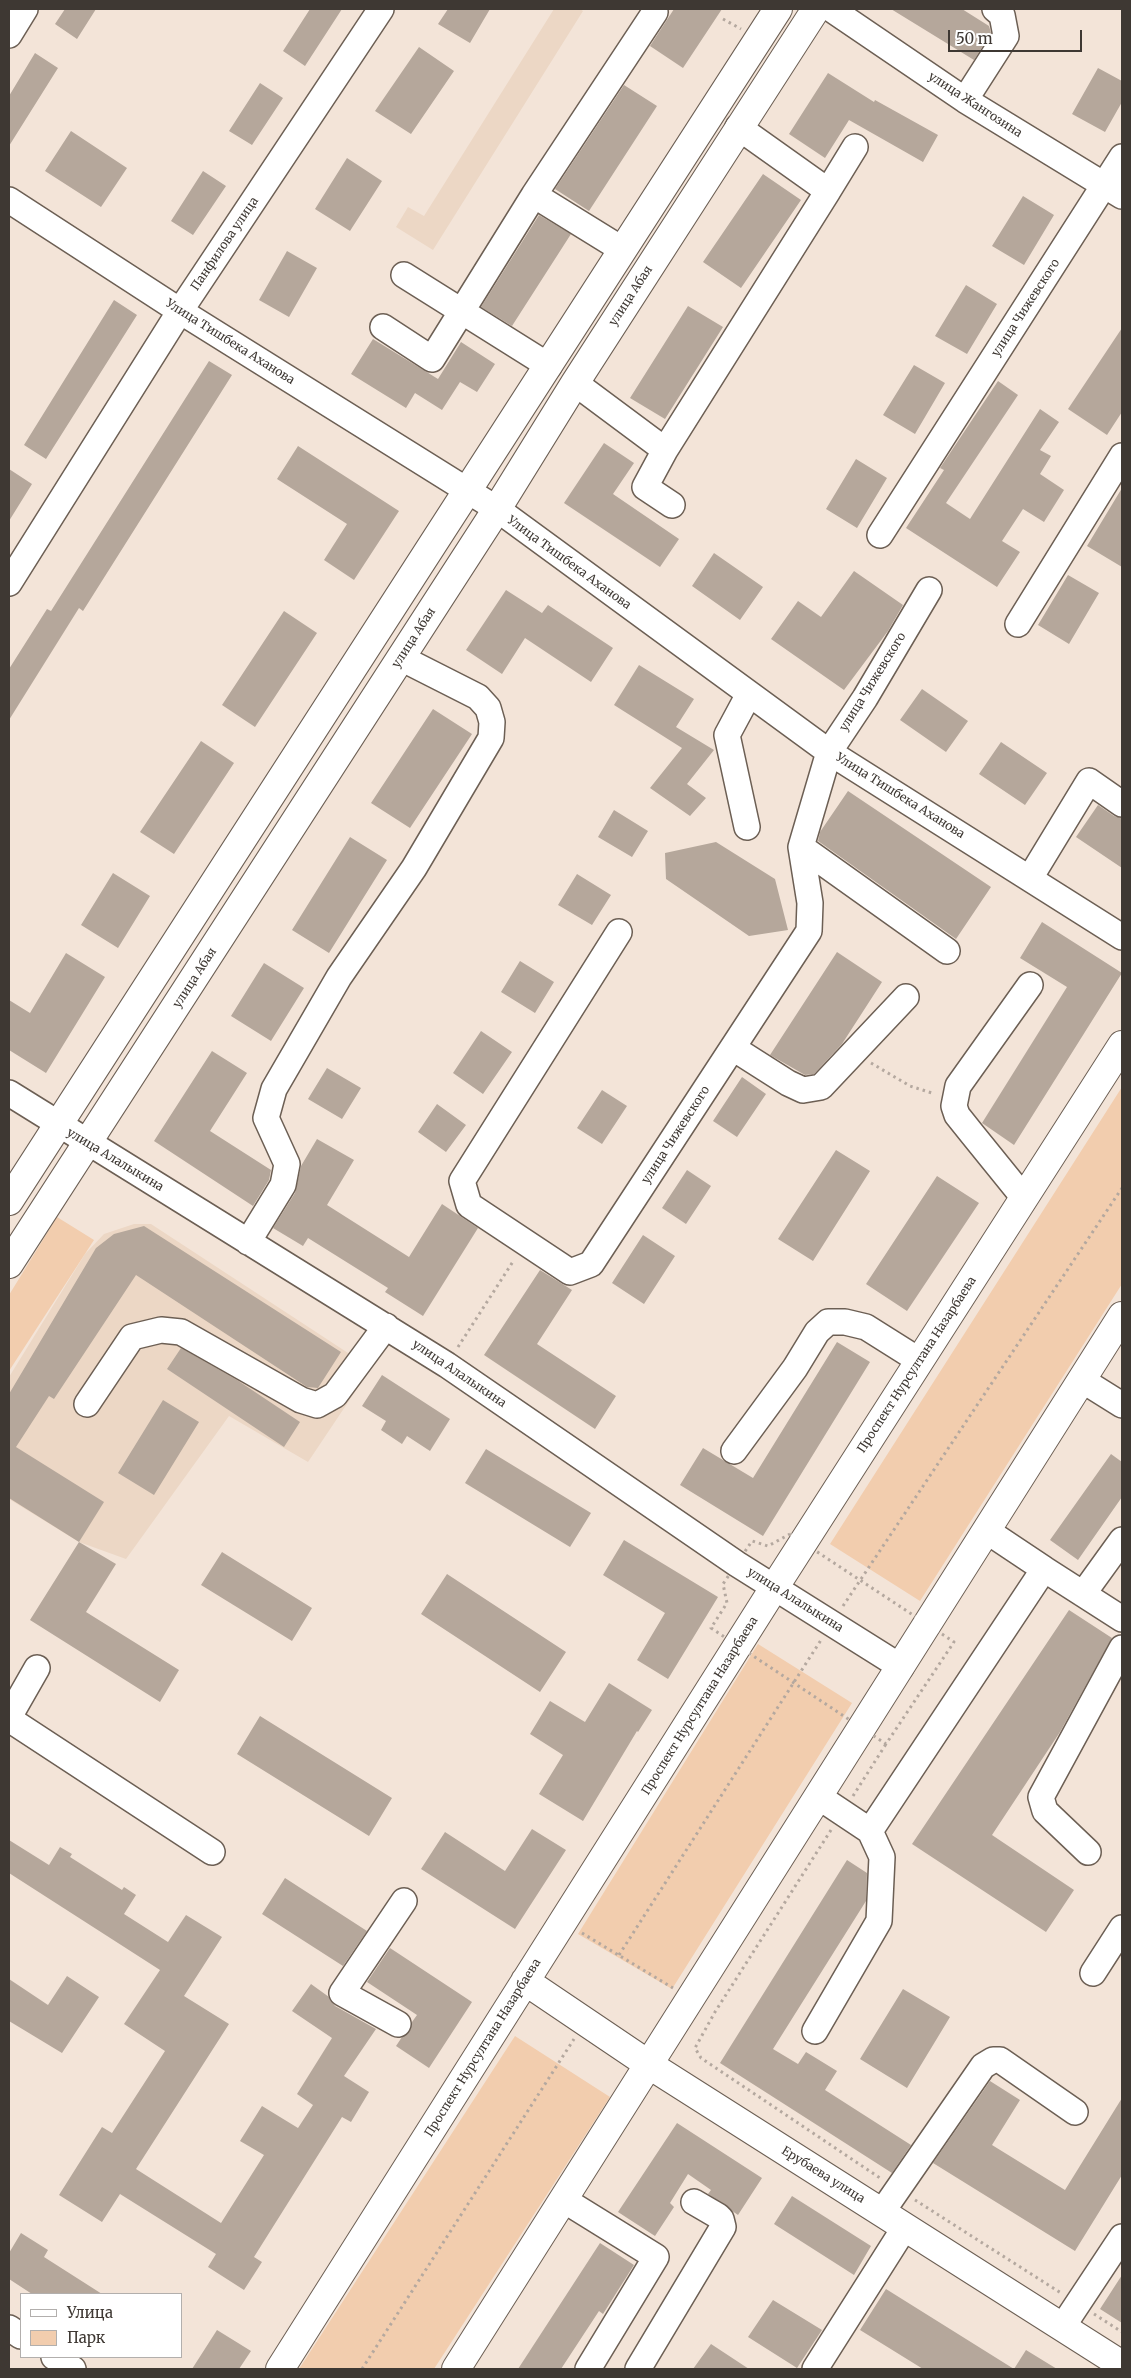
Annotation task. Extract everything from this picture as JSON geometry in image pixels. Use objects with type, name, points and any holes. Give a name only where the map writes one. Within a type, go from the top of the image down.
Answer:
[{"type":"main road","points":[[9,1201],[778,9]]},
{"type":"main road","name":"улица Абая","points":[[9,1264],[497,509],[738,127],[816,9]]},
{"type":"main road","name":"Проспект Нурсултана Назарбаева","points":[[280,2369],[774,1588],[1122,1045]]},
{"type":"main road","points":[[456,2369],[648,2064],[692,1999],[1122,1316]]},
{"type":"main road","name":"Ерубаева улица","points":[[526,1981],[648,2064],[1063,2326],[1122,2366]]},
{"type":"street","points":[[9,35],[25,9]]},
{"type":"street","name":"Панфилова улица","points":[[9,583],[180,311],[381,9]]},
{"type":"street","name":"улица Жангозина","points":[[831,9],[965,100],[1113,190]]},
{"type":"street","points":[[965,100],[1006,36],[1002,15],[995,9]]},
{"type":"street","points":[[383,327],[432,359],[534,195],[654,12]]},
{"type":"street","points":[[738,127],[828,191]]},
{"type":"street","points":[[672,506],[645,487],[665,450],[855,147]]},
{"type":"street","name":"улица Чижевского","points":[[880,535],[1113,190],[1122,157]]},
{"type":"street","points":[[534,195],[623,250]]},
{"type":"street","name":"Улица Тишбека Аханова","points":[[9,200],[180,311],[497,509],[829,752],[1122,937]]},
{"type":"street","points":[[404,275],[460,312],[549,366]]},
{"type":"street","points":[[575,383],[665,450]]},
{"type":"street","points":[[1018,624],[1122,456]]},
{"type":"street","name":"улица Чижевского","points":[[619,932],[462,1182],[468,1205],[570,1272],[591,1264],[809,931],[810,903],[801,847],[829,752],[865,698],[929,590]]},
{"type":"street","points":[[248,1242],[283,1185],[287,1164],[266,1118],[274,1089],[339,977],[414,868],[491,738],[492,722],[488,708],[478,697],[401,658]]},
{"type":"street","points":[[748,827],[727,735],[749,694]]},
{"type":"street","points":[[1030,878],[1089,781],[1122,804]]},
{"type":"street","points":[[801,847],[947,951]]},
{"type":"street","points":[[1024,1198],[957,1115],[954,1106],[958,1086],[1030,985]]},
{"type":"street","points":[[733,1048],[788,1083],[803,1090],[821,1087],[906,997]]},
{"type":"street","name":"улица Алалыкина","points":[[9,1093],[386,1326],[736,1564],[901,1667]]},
{"type":"street","points":[[734,1452],[795,1368],[818,1332],[828,1322],[844,1322],[866,1328],[920,1361]]},
{"type":"street","points":[[87,1404],[132,1337],[161,1330],[181,1332],[301,1400],[317,1406],[335,1395],[386,1326]]},
{"type":"street","points":[[1082,1380],[1122,1405]]},
{"type":"street","points":[[987,1531],[1122,1619]]},
{"type":"street","points":[[1083,1594],[1118,1554]]},
{"type":"street","points":[[870,1831],[1044,1568]]},
{"type":"street","points":[[1088,1852],[1045,1811],[1041,1797],[1122,1648]]},
{"type":"street","points":[[37,1668],[9,1718],[212,1852]]},
{"type":"street","points":[[814,2031],[880,1921],[882,1857],[870,1831],[819,1797]]},
{"type":"street","points":[[398,2024],[342,1993],[404,1901]]},
{"type":"street","points":[[1093,1973],[1122,1928]]},
{"type":"street","points":[[882,2212],[983,2066],[992,2060],[1000,2060],[1075,2112]]},
{"type":"street","points":[[564,2200],[656,2258],[588,2369]]},
{"type":"street","points":[[638,2369],[723,2227],[718,2216],[694,2202]]},
{"type":"street","points":[[815,2369],[905,2227]]},
{"type":"street","points":[[1063,2326],[1122,2237]]},
{"type":"street","points":[[9,2328],[20,2335]]},
{"type":"street","points":[[56,2358],[73,2369]]},
{"type":"path","points":[[854,1052],[910,1086],[955,1100]]},
{"type":"path","points":[[619,1956],[831,1623],[1122,1188]]},
{"type":"path","points":[[446,1365],[526,1243]]},
{"type":"path","points":[[702,2032],[886,1744]]},
{"type":"path","points":[[563,1922],[714,2012]]},
{"type":"path","points":[[362,2369],[586,2021]]},
{"type":"shaded area","points":[[554,9],[580,9],[583,11],[433,250],[396,227],[408,207],[424,216]]},
{"type":"shaded area","points":[[134,1224],[151,1224],[371,1368],[308,1462],[229,1416],[126,1559],[79,1542],[9,1499],[9,1377],[85,1254],[104,1234]]},
{"type":"green space","points":[[1122,1087],[1122,1284],[920,1601],[830,1544]]},
{"type":"green space","points":[[57,1217],[94,1240],[9,1371],[9,1295]]},
{"type":"green space","points":[[758,1644],[852,1703],[672,1989],[578,1934]]},
{"type":"green space","points":[[515,2036],[610,2097],[434,2369],[299,2369]]},
{"type":"building","points":[[65,9],[96,9],[77,39],[55,24]]},
{"type":"building","points":[[310,9],[342,9],[305,66],[283,51]]},
{"type":"building","points":[[448,9],[490,9],[470,43],[438,24]]},
{"type":"building","points":[[674,9],[722,9],[683,68],[650,46]]},
{"type":"building","points":[[891,9],[962,9],[989,26],[991,33],[974,60]]},
{"type":"building","points":[[419,47],[454,71],[411,134],[375,111]]},
{"type":"building","points":[[35,53],[58,68],[9,146],[9,96]]},
{"type":"building","points":[[1098,68],[1122,81],[1122,102],[1105,132],[1072,114]]},
{"type":"building","points":[[828,73],[874,102],[875,100],[938,135],[923,162],[849,120],[825,158],[789,134]]},
{"type":"building","points":[[260,83],[283,98],[252,145],[229,131]]},
{"type":"building","points":[[624,85],[657,106],[589,211],[555,189]]},
{"type":"building","points":[[71,131],[127,168],[101,207],[45,171]]},
{"type":"building","points":[[347,158],[382,181],[350,231],[315,209]]},
{"type":"building","points":[[203,171],[226,186],[193,235],[171,221]]},
{"type":"building","points":[[763,174],[801,200],[741,288],[703,262]]},
{"type":"building","points":[[1023,196],[1054,215],[1024,265],[992,246]]},
{"type":"building","points":[[539,215],[571,234],[512,326],[481,307]]},
{"type":"building","points":[[287,251],[317,268],[289,317],[259,300]]},
{"type":"building","points":[[966,285],[997,304],[967,354],[935,336]]},
{"type":"building","points":[[114,300],[137,315],[46,459],[24,445]]},
{"type":"building","points":[[688,306],[723,327],[665,419],[630,398]]},
{"type":"building","points":[[1122,328],[1122,412],[1107,435],[1068,409]]},
{"type":"building","points":[[373,339],[438,379],[461,342],[495,364],[477,392],[460,382],[442,410],[415,393],[406,408],[351,374]]},
{"type":"building","points":[[209,361],[232,375],[83,611],[79,608],[9,720],[9,669],[47,609],[51,611]]},
{"type":"building","points":[[914,365],[945,383],[915,434],[883,415]]},
{"type":"building","points":[[998,381],[1018,395],[946,503],[970,519],[1040,409],[1059,422],[1040,450],[1051,456],[1040,474],[1064,490],[1044,522],[1023,509],[1002,541],[1020,552],[997,587],[906,528],[944,470],[940,468]]},
{"type":"building","points":[[604,443],[634,463],[613,494],[679,539],[660,567],[564,503]]},
{"type":"building","points":[[298,446],[399,511],[354,580],[324,560],[347,524],[277,479]]},
{"type":"building","points":[[856,459],[887,478],[857,528],[826,509]]},
{"type":"building","points":[[9,469],[32,484],[9,521]]},
{"type":"building","points":[[1122,488],[1122,567],[1087,546]]},
{"type":"building","points":[[714,553],[763,587],[740,620],[692,586]]},
{"type":"building","points":[[854,571],[903,605],[888,631],[844,690],[771,639],[798,601],[821,617]]},
{"type":"building","points":[[1068,575],[1099,593],[1069,644],[1038,625]]},
{"type":"building","points":[[506,590],[542,613],[548,605],[613,648],[591,682],[525,638],[502,674],[466,650]]},
{"type":"building","points":[[284,611],[317,633],[255,727],[222,705]]},
{"type":"building","points":[[639,665],[694,699],[676,727],[714,750],[687,784],[706,798],[690,816],[650,788],[682,748],[614,705]]},
{"type":"building","points":[[922,689],[968,721],[946,752],[900,720]]},
{"type":"building","points":[[433,709],[472,734],[410,828],[371,803]]},
{"type":"building","points":[[201,741],[234,763],[174,854],[140,832]]},
{"type":"building","points":[[1001,742],[1047,773],[1025,805],[979,774]]},
{"type":"building","points":[[848,791],[991,887],[956,939],[818,841],[820,832]]},
{"type":"building","points":[[1098,805],[1114,816],[1122,818],[1122,868],[1076,837]]},
{"type":"building","points":[[614,810],[648,831],[632,857],[598,837]]},
{"type":"building","points":[[350,837],[387,860],[329,953],[292,930]]},
{"type":"building","points":[[716,842],[775,879],[788,930],[749,936],[666,879],[665,853]]},
{"type":"building","points":[[113,873],[150,896],[118,948],[81,925]]},
{"type":"building","points":[[577,874],[611,895],[592,925],[558,905]]},
{"type":"building","points":[[1042,922],[1122,973],[1014,1145],[982,1123],[1067,987],[1020,958]]},
{"type":"building","points":[[837,952],[882,982],[842,1044],[814,1074],[805,1075],[770,1055]]},
{"type":"building","points":[[66,953],[105,977],[46,1073],[9,1050],[9,1000],[30,1013]]},
{"type":"building","points":[[520,961],[554,982],[535,1013],[501,992]]},
{"type":"building","points":[[264,963],[304,988],[271,1041],[231,1016]]},
{"type":"building","points":[[481,1031],[512,1052],[483,1094],[453,1073]]},
{"type":"building","points":[[212,1051],[247,1073],[210,1131],[271,1170],[269,1180],[253,1206],[154,1141]]},
{"type":"building","points":[[327,1068],[361,1088],[342,1119],[308,1099]]},
{"type":"building","points":[[742,1077],[766,1094],[737,1137],[713,1121]]},
{"type":"building","points":[[602,1090],[627,1106],[602,1144],[577,1128]]},
{"type":"building","points":[[437,1104],[466,1125],[446,1152],[418,1132]]},
{"type":"building","points":[[317,1139],[354,1160],[327,1205],[409,1257],[442,1204],[478,1228],[423,1316],[385,1292],[388,1288],[308,1238],[303,1246],[273,1228],[295,1193],[301,1166]]},
{"type":"building","points":[[836,1150],[870,1171],[813,1261],[778,1239]]},
{"type":"building","points":[[687,1170],[711,1186],[686,1224],[662,1208]]},
{"type":"building","points":[[937,1176],[979,1203],[907,1311],[866,1284]]},
{"type":"building","points":[[144,1226],[341,1352],[318,1388],[307,1387],[136,1275],[54,1399],[49,1396],[16,1447],[104,1502],[79,1542],[9,1498],[9,1394],[96,1248],[114,1234]]},
{"type":"building","points":[[643,1235],[675,1256],[644,1304],[612,1283]]},
{"type":"building","points":[[540,1270],[572,1290],[537,1344],[616,1396],[595,1429],[484,1355]]},
{"type":"building","points":[[837,1342],[870,1362],[763,1536],[680,1485],[703,1448],[753,1478]]},
{"type":"building","points":[[181,1348],[237,1380],[300,1422],[284,1447],[167,1369]]},
{"type":"building","points":[[382,1375],[450,1419],[430,1451],[407,1436],[402,1444],[381,1430],[386,1421],[362,1406]]},
{"type":"building","points":[[163,1400],[199,1422],[154,1495],[118,1473]]},
{"type":"building","points":[[486,1449],[591,1513],[570,1547],[465,1483]]},
{"type":"building","points":[[1111,1454],[1122,1462],[1122,1497],[1078,1560],[1050,1540]]},
{"type":"building","points":[[624,1540],[718,1597],[668,1679],[637,1660],[665,1613],[603,1575]]},
{"type":"building","points":[[79,1542],[116,1564],[86,1612],[179,1670],[160,1702],[30,1620]]},
{"type":"building","points":[[222,1552],[312,1608],[292,1641],[201,1585]]},
{"type":"building","points":[[447,1574],[566,1652],[540,1692],[421,1614]]},
{"type":"building","points":[[1069,1610],[1112,1638],[1060,1732],[992,1835],[1074,1890],[1046,1932],[912,1844]]},
{"type":"building","points":[[609,1683],[652,1710],[637,1731],[583,1821],[539,1794],[563,1755],[530,1734],[550,1701],[585,1722]]},
{"type":"building","points":[[260,1716],[392,1798],[369,1836],[237,1754]]},
{"type":"building","points":[[532,1829],[566,1850],[515,1929],[421,1869],[445,1832],[505,1871]]},
{"type":"building","points":[[9,1840],[49,1865],[60,1847],[72,1854],[70,1857],[122,1890],[124,1887],[136,1895],[124,1914],[168,1942],[186,1915],[222,1937],[184,1996],[229,2024],[136,2169],[221,2223],[264,2155],[240,2141],[262,2106],[298,2128],[313,2105],[297,2094],[332,2038],[292,2011],[311,1984],[329,1997],[335,2006],[376,2029],[344,2076],[369,2092],[351,2122],[342,2117],[254,2257],[262,2262],[244,2290],[208,2267],[216,2254],[120,2194],[102,2222],[59,2195],[102,2127],[112,2133],[165,2051],[124,2024],[160,1970],[9,1873]]},
{"type":"building","points":[[847,1860],[867,1873],[866,1901],[773,2049],[798,2064],[806,2052],[837,2071],[825,2090],[911,2145],[892,2173],[720,2063]]},
{"type":"building","points":[[285,1878],[367,1931],[343,1966],[262,1914]]},
{"type":"building","points":[[390,1948],[472,2002],[429,2068],[396,2046],[402,2037],[410,2031],[412,2022],[417,2015],[367,1982]]},
{"type":"building","points":[[67,1976],[99,1997],[62,2053],[9,2021],[9,1979],[48,2005]]},
{"type":"building","points":[[903,1989],[950,2017],[907,2088],[860,2059]]},
{"type":"building","points":[[990,2081],[1020,2100],[992,2145],[1065,2190],[1122,2098],[1122,2175],[1075,2251],[933,2163]]},
{"type":"building","points":[[677,2123],[762,2178],[738,2215],[708,2194],[711,2190],[688,2174],[670,2203],[674,2207],[655,2236],[618,2212]]},
{"type":"building","points":[[792,2196],[871,2246],[854,2275],[774,2224]]},
{"type":"building","points":[[21,2233],[48,2250],[44,2257],[100,2293],[30,2293],[9,2279],[9,2253]]},
{"type":"building","points":[[600,2243],[634,2265],[603,2314],[599,2311],[561,2369],[518,2369]]},
{"type":"building","points":[[1122,2275],[1122,2323],[1100,2309]]},
{"type":"building","points":[[886,2289],[1014,2369],[923,2369],[860,2330]]},
{"type":"building","points":[[773,2300],[822,2330],[797,2368],[748,2337]]},
{"type":"building","points":[[217,2330],[251,2351],[239,2369],[192,2369]]},
{"type":"building","points":[[711,2344],[749,2369],[693,2369]]},
{"type":"building","points":[[1026,2350],[1057,2369],[1014,2369]]}]
